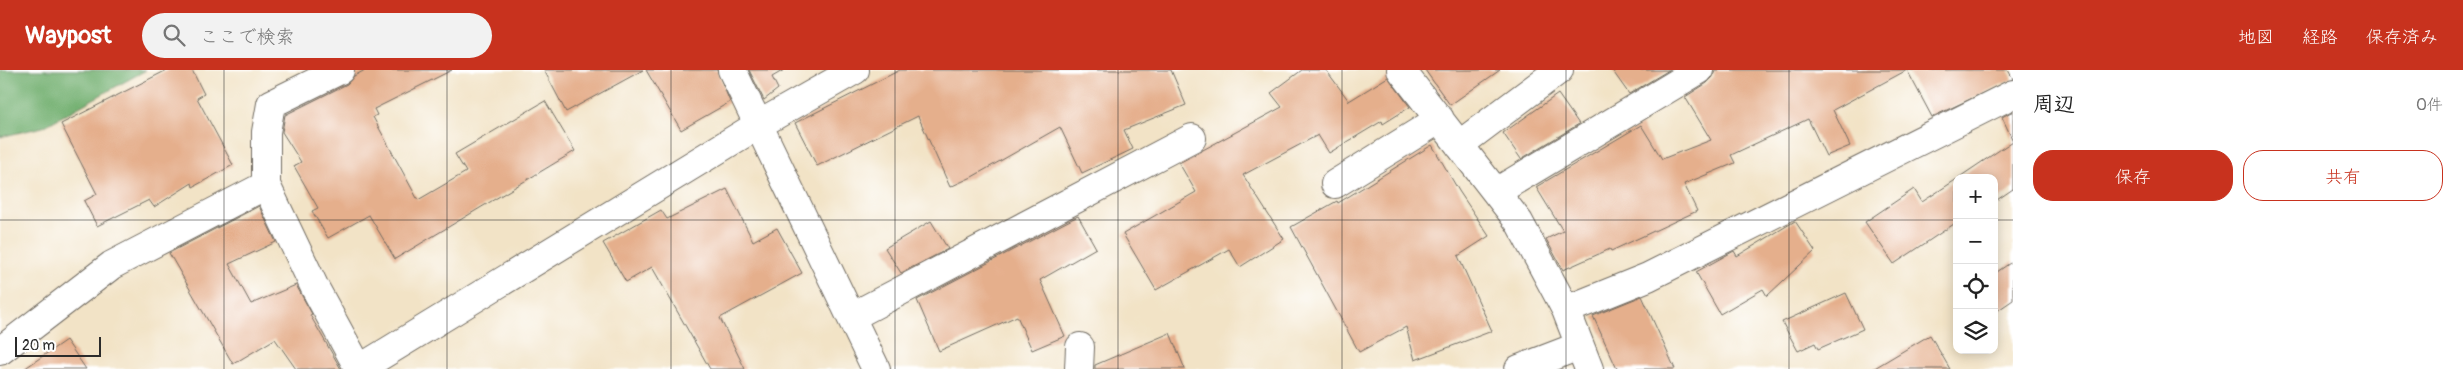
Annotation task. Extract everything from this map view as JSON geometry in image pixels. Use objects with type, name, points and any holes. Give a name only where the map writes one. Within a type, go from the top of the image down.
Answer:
[{"type":"street","points":[[340,70],[271,104],[266,132],[266,185],[316,288],[359,369],[758,125],[855,70]]},
{"type":"street","points":[[732,70],[876,369]]},
{"type":"street","points":[[1401,70],[1519,222],[1566,310],[1584,357],[1519,369]]},
{"type":"street","points":[[1459,145],[1560,70]]},
{"type":"street","points":[[1496,192],[1699,70]]},
{"type":"street","points":[[1566,310],[1648,277],[2013,94]]},
{"type":"street","points":[[1335,184],[1440,119]]},
{"type":"street","points":[[851,317],[1192,138]]},
{"type":"street","points":[[0,351],[112,265],[266,185]]},
{"type":"green space","points":[[0,70],[146,70],[43,127],[0,137]]},
{"type":"building","points":[[167,70],[192,70],[204,94],[197,98],[233,165],[193,187],[192,183],[154,207],[149,200],[97,226],[84,201],[97,194],[61,124]]},
{"type":"building","points":[[365,70],[452,70],[374,109],[377,115],[373,117],[418,200],[466,172],[455,154],[545,101],[575,151],[395,259],[369,215],[328,238],[312,211],[318,208],[294,166],[301,162],[282,132],[285,115],[347,84],[354,76]]},
{"type":"building","points":[[544,70],[643,70],[566,112]]},
{"type":"building","points":[[646,70],[717,70],[730,102],[681,130]]},
{"type":"building","points":[[749,70],[784,70],[772,77],[778,89],[764,100]]},
{"type":"building","points":[[900,70],[1171,70],[1186,105],[1124,130],[1133,149],[1082,173],[1060,127],[972,177],[950,187],[918,116],[817,166],[795,123]]},
{"type":"building","points":[[1302,70],[1326,70],[1349,101],[1388,77],[1410,107],[1383,124],[1382,121],[1329,153],[1318,135],[1243,175],[1284,239],[1240,267],[1229,249],[1156,290],[1123,234],[1196,192],[1179,163],[1282,107],[1271,93]]},
{"type":"building","points":[[1425,70],[1500,70],[1450,105]]},
{"type":"building","points":[[1612,70],[1669,70],[1629,94]]},
{"type":"building","points":[[1715,70],[1907,70],[1833,110],[1850,146],[1826,156],[1808,119],[1731,155],[1735,163],[1684,184],[1697,211],[1611,251],[1610,249],[1563,270],[1546,239],[1563,231],[1536,187],[1641,125],[1662,159],[1711,140],[1685,97],[1707,83],[1713,77]]},
{"type":"building","points":[[1907,70],[2008,70],[2013,79],[1932,117]]},
{"type":"building","points":[[1558,94],[1579,124],[1521,159],[1503,133]]},
{"type":"building","points":[[2013,111],[2013,141],[2002,117]]},
{"type":"building","points":[[2013,141],[2013,189],[1998,199],[1998,174],[1964,174]]},
{"type":"building","points":[[1432,145],[1459,191],[1489,236],[1458,256],[1492,331],[1415,360],[1406,327],[1359,352],[1291,227],[1337,201],[1338,203]]},
{"type":"building","points":[[1953,182],[1953,225],[1894,264],[1865,222],[1914,189],[1922,202]]},
{"type":"building","points":[[727,189],[753,241],[777,228],[802,273],[720,318],[745,369],[710,369],[652,267],[626,282],[603,243],[661,210],[667,219]]},
{"type":"building","points":[[259,206],[276,242],[229,264],[251,304],[296,285],[312,314],[310,315],[341,369],[296,369],[275,339],[233,364],[169,253]]},
{"type":"building","points":[[1078,216],[1096,248],[1040,280],[1065,336],[1032,350],[1017,316],[939,351],[917,300]]},
{"type":"building","points":[[931,221],[948,249],[901,273],[885,248]]},
{"type":"building","points":[[1795,221],[1815,251],[1767,296],[1763,289],[1720,314],[1696,272],[1734,251],[1737,256]]},
{"type":"building","points":[[2013,261],[2013,300],[1998,310],[1998,309],[1998,271]]},
{"type":"building","points":[[1846,293],[1863,329],[1818,349],[1815,343],[1798,351],[1782,322]]},
{"type":"building","points":[[1642,296],[1675,369],[1617,369],[1593,316]]},
{"type":"building","points":[[1170,333],[1185,369],[1095,369],[1095,365]]},
{"type":"building","points":[[1930,335],[1950,369],[1873,369]]},
{"type":"building","points":[[66,340],[86,369],[24,369]]}]
